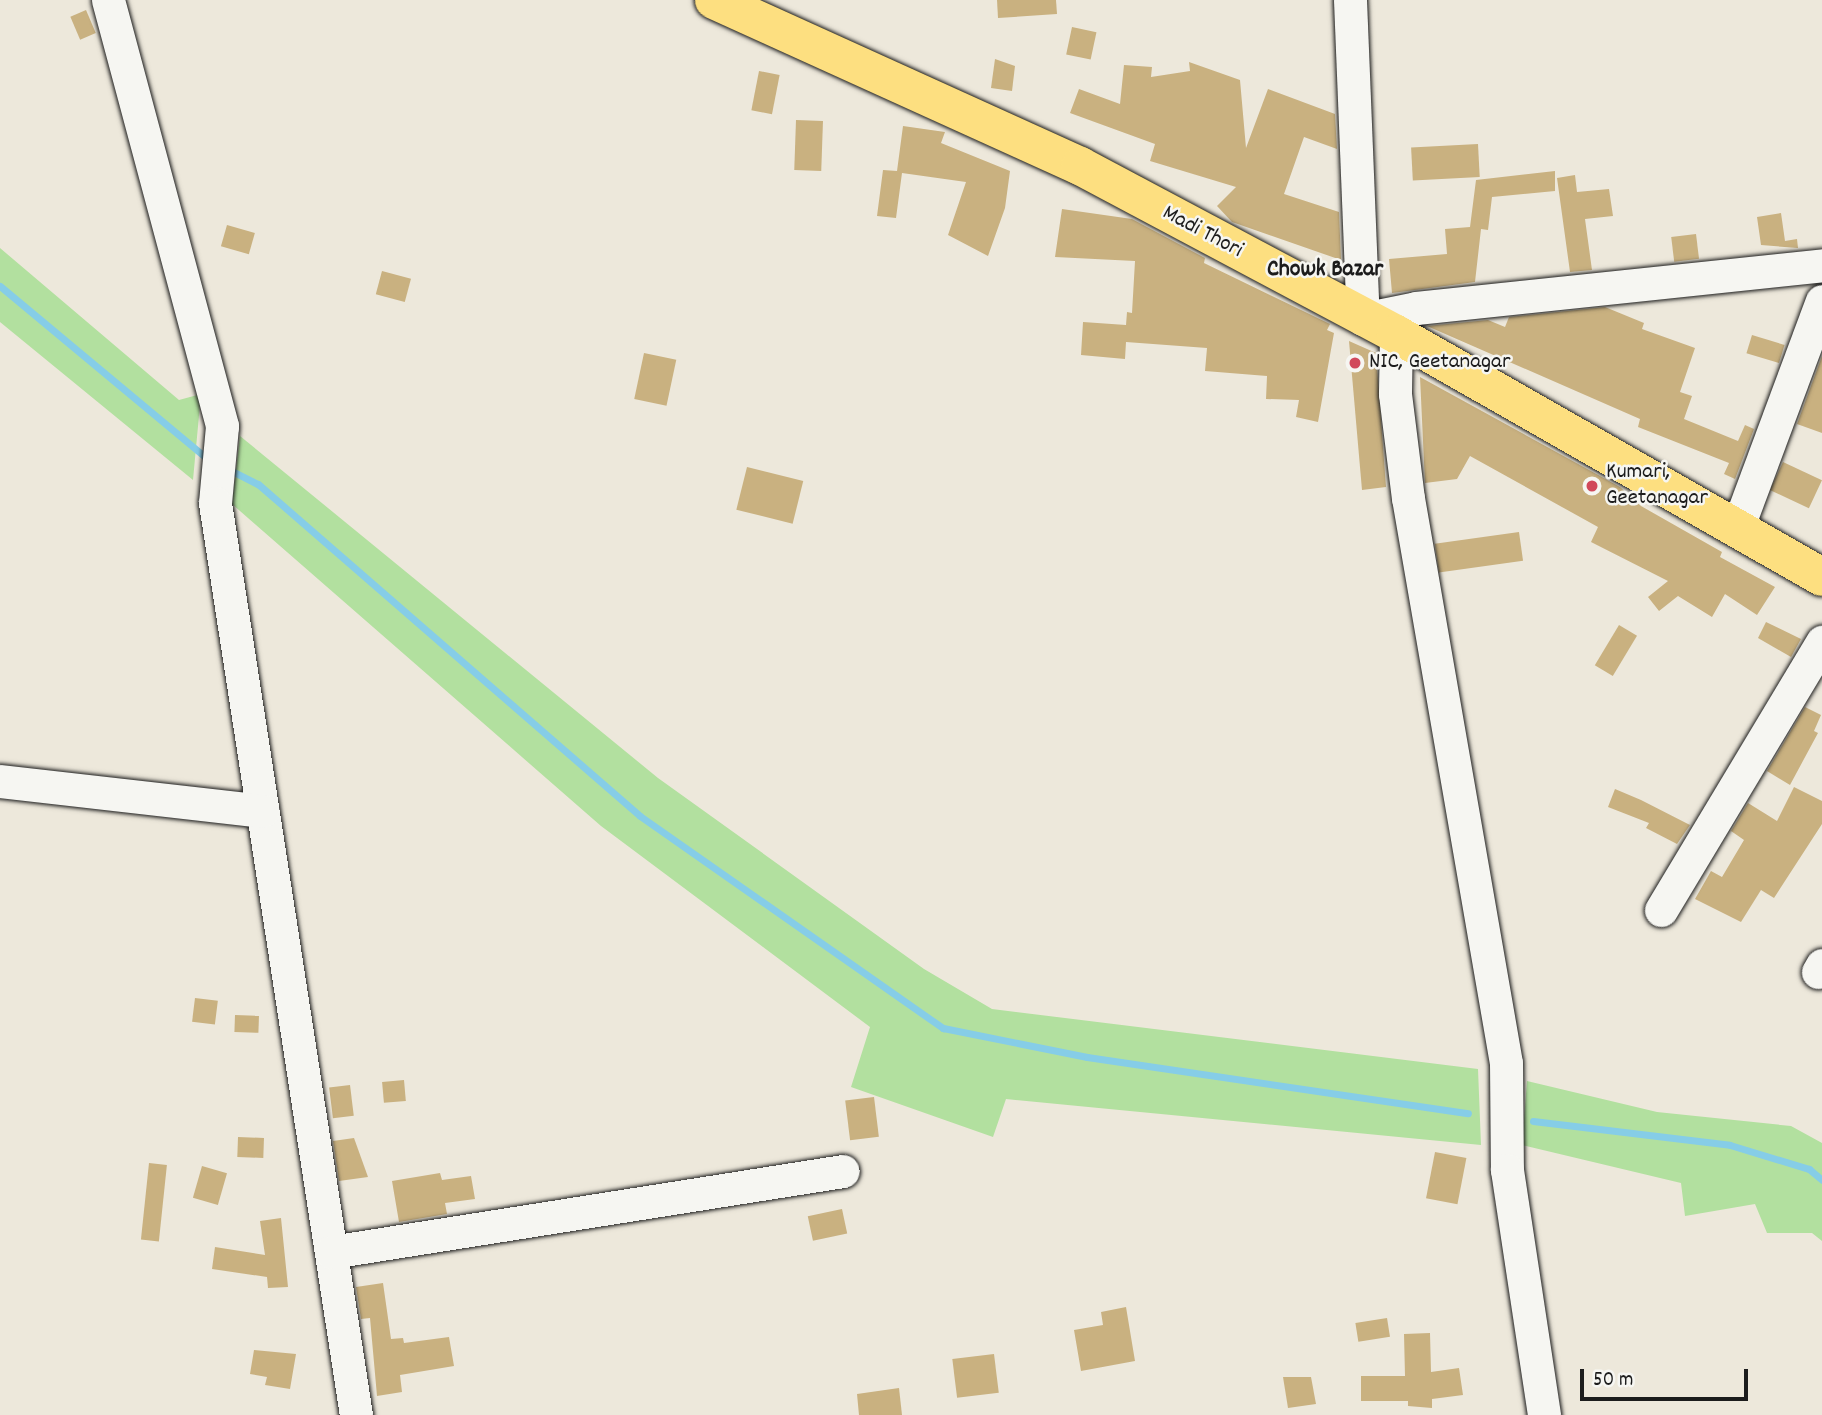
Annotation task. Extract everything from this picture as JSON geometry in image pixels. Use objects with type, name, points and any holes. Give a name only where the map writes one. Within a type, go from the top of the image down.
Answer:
[{"type":"main road","name":"Madi Thori","points":[[714,0],[1080,166],[1379,326],[1822,577]]},
{"type":"street","points":[[108,0],[222,426],[215,503],[356,1415]]},
{"type":"street","points":[[1350,0],[1379,326],[1395,394],[1409,498],[1506,1062],[1507,1170],[1544,1415]]},
{"type":"street","points":[[1379,326],[1416,308],[1822,265]]},
{"type":"street","points":[[1737,529],[1822,302]]},
{"type":"street","points":[[1661,910],[1822,642]]},
{"type":"street","points":[[0,781],[262,811]]},
{"type":"street","points":[[331,1252],[843,1171]]},
{"type":"green space","points":[[0,248],[179,400],[201,394],[193,480],[0,322]]},
{"type":"green space","points":[[240,436],[658,778],[924,969],[992,1009],[1478,1069],[1481,1145],[1006,1099],[993,1137],[851,1087],[870,1027],[601,826],[232,504]]},
{"type":"green space","points":[[1527,1081],[1657,1112],[1791,1126],[1822,1143],[1822,1241],[1812,1233],[1767,1233],[1755,1204],[1685,1216],[1681,1183],[1522,1145]]},
{"type":"building","points":[[997,0],[1056,0],[1057,14],[998,18]]},
{"type":"building","points":[[86,10],[96,33],[80,40],[70,17]]},
{"type":"building","points":[[1072,27],[1096,32],[1091,60],[1066,54]]},
{"type":"building","points":[[995,59],[1015,66],[1012,91],[991,88]]},
{"type":"building","points":[[1189,62],[1240,80],[1246,148],[1268,89],[1335,114],[1337,149],[1304,137],[1284,194],[1339,212],[1341,260],[1232,222],[1217,206],[1236,187],[1150,161],[1155,144],[1070,113],[1079,89],[1120,104],[1124,65],[1152,67],[1151,77],[1190,71]]},
{"type":"building","points":[[759,71],[780,75],[772,114],[751,110]]},
{"type":"building","points":[[796,120],[823,121],[821,171],[794,170]]},
{"type":"building","points":[[903,126],[945,132],[941,143],[1010,171],[1005,208],[988,256],[948,235],[966,182],[902,173],[896,218],[877,216],[883,170],[897,171]]},
{"type":"building","points":[[1478,144],[1480,177],[1413,180],[1411,148]]},
{"type":"building","points":[[1555,171],[1555,191],[1492,197],[1488,230],[1481,229],[1475,282],[1392,293],[1389,259],[1447,254],[1445,229],[1470,227],[1476,180]]},
{"type":"building","points":[[1575,175],[1577,192],[1609,189],[1613,216],[1585,219],[1592,270],[1570,272],[1557,178]]},
{"type":"building","points":[[1062,209],[1132,219],[1205,258],[1204,263],[1330,324],[1327,330],[1334,333],[1318,422],[1296,417],[1299,400],[1266,399],[1267,376],[1205,371],[1207,348],[1126,342],[1125,359],[1081,355],[1083,322],[1126,325],[1127,312],[1132,313],[1135,261],[1055,257]]},
{"type":"building","points":[[1781,213],[1785,241],[1797,239],[1798,248],[1761,245],[1757,217]]},
{"type":"building","points":[[227,225],[255,233],[249,254],[221,246]]},
{"type":"building","points":[[1696,234],[1699,259],[1674,262],[1671,237]]},
{"type":"building","points":[[382,271],[411,279],[405,302],[376,294]]},
{"type":"building","points":[[1605,307],[1644,323],[1642,329],[1695,348],[1680,392],[1692,396],[1684,419],[1738,441],[1745,425],[1754,429],[1735,479],[1724,474],[1729,463],[1638,427],[1640,419],[1427,326],[1488,320],[1505,327],[1509,317]]},
{"type":"building","points":[[1752,335],[1785,345],[1779,363],[1746,353]]},
{"type":"building","points":[[1349,341],[1376,353],[1386,487],[1362,490]]},
{"type":"building","points":[[644,353],[676,360],[667,406],[634,399]]},
{"type":"building","points":[[1822,356],[1822,433],[1797,424]]},
{"type":"building","points":[[1420,377],[1620,487],[1641,506],[1722,552],[1720,557],[1775,587],[1757,615],[1725,594],[1712,617],[1678,596],[1659,611],[1648,597],[1668,581],[1591,542],[1598,527],[1470,456],[1457,479],[1425,483]]},
{"type":"building","points":[[1783,462],[1822,480],[1809,508],[1770,490]]},
{"type":"building","points":[[747,467],[803,481],[793,524],[736,510]]},
{"type":"building","points":[[1519,532],[1523,561],[1439,573],[1435,544]]},
{"type":"building","points":[[1766,622],[1801,639],[1791,657],[1758,638]]},
{"type":"building","points":[[1619,625],[1637,636],[1613,676],[1595,665]]},
{"type":"building","points":[[1805,707],[1821,715],[1814,731],[1818,733],[1790,785],[1767,771]]},
{"type":"building","points":[[1794,787],[1822,801],[1822,824],[1774,898],[1761,890],[1741,922],[1695,899],[1711,871],[1722,877],[1744,840],[1731,831],[1748,803],[1777,821]]},
{"type":"building","points":[[1615,789],[1690,825],[1677,844],[1646,828],[1649,823],[1608,807]]},
{"type":"building","points":[[195,998],[218,1001],[215,1025],[192,1022]]},
{"type":"building","points":[[235,1015],[259,1016],[258,1033],[234,1032]]},
{"type":"building","points":[[404,1080],[406,1101],[384,1103],[382,1082]]},
{"type":"building","points":[[350,1085],[354,1116],[333,1118],[329,1088]]},
{"type":"building","points":[[874,1097],[879,1137],[850,1140],[845,1101]]},
{"type":"building","points":[[238,1137],[264,1138],[263,1158],[237,1157]]},
{"type":"building","points":[[354,1138],[368,1177],[339,1181],[333,1141]]},
{"type":"building","points":[[1435,1152],[1466,1158],[1457,1204],[1426,1198]]},
{"type":"building","points":[[149,1163],[167,1165],[159,1241],[141,1240]]},
{"type":"building","points":[[202,1166],[227,1173],[218,1205],[193,1198]]},
{"type":"building","points":[[440,1173],[442,1180],[471,1176],[475,1199],[445,1203],[447,1214],[399,1222],[392,1181]]},
{"type":"building","points":[[842,1209],[847,1233],[813,1241],[808,1216]]},
{"type":"building","points":[[281,1218],[288,1287],[268,1288],[267,1277],[212,1269],[215,1247],[265,1255],[260,1221]]},
{"type":"building","points":[[383,1283],[391,1339],[403,1338],[404,1343],[449,1337],[454,1366],[400,1375],[402,1392],[377,1396],[370,1318],[361,1319],[356,1287]]},
{"type":"building","points":[[1126,1307],[1135,1361],[1081,1371],[1074,1330],[1103,1325],[1101,1312]]},
{"type":"building","points":[[1387,1318],[1390,1337],[1358,1342],[1355,1323]]},
{"type":"building","points":[[1430,1333],[1431,1372],[1459,1368],[1463,1395],[1432,1399],[1432,1408],[1408,1406],[1408,1401],[1361,1401],[1361,1376],[1405,1376],[1404,1334]]},
{"type":"building","points":[[254,1350],[296,1354],[290,1389],[265,1385],[267,1377],[250,1374]]},
{"type":"building","points":[[994,1354],[999,1393],[957,1398],[952,1359]]},
{"type":"building","points":[[1283,1377],[1311,1377],[1316,1404],[1288,1408]]},
{"type":"building","points":[[899,1388],[902,1415],[859,1415],[857,1394]]},
{"type":"waterway","points":[[0,286],[209,460]]},
{"type":"waterway","points":[[226,468],[258,484],[640,816],[943,1028],[1087,1057],[1468,1113]]},
{"type":"waterway","points":[[1533,1121],[1730,1145],[1809,1169],[1822,1180]]},
{"type":"place","name":"NIC, Geetanagar","points":[[1355,363]]},
{"type":"place","name":"Kumari, Geetanagar","points":[[1592,486]]},
{"type":"district","name":"Chowk Bazar","points":[[1325,271]]}]
